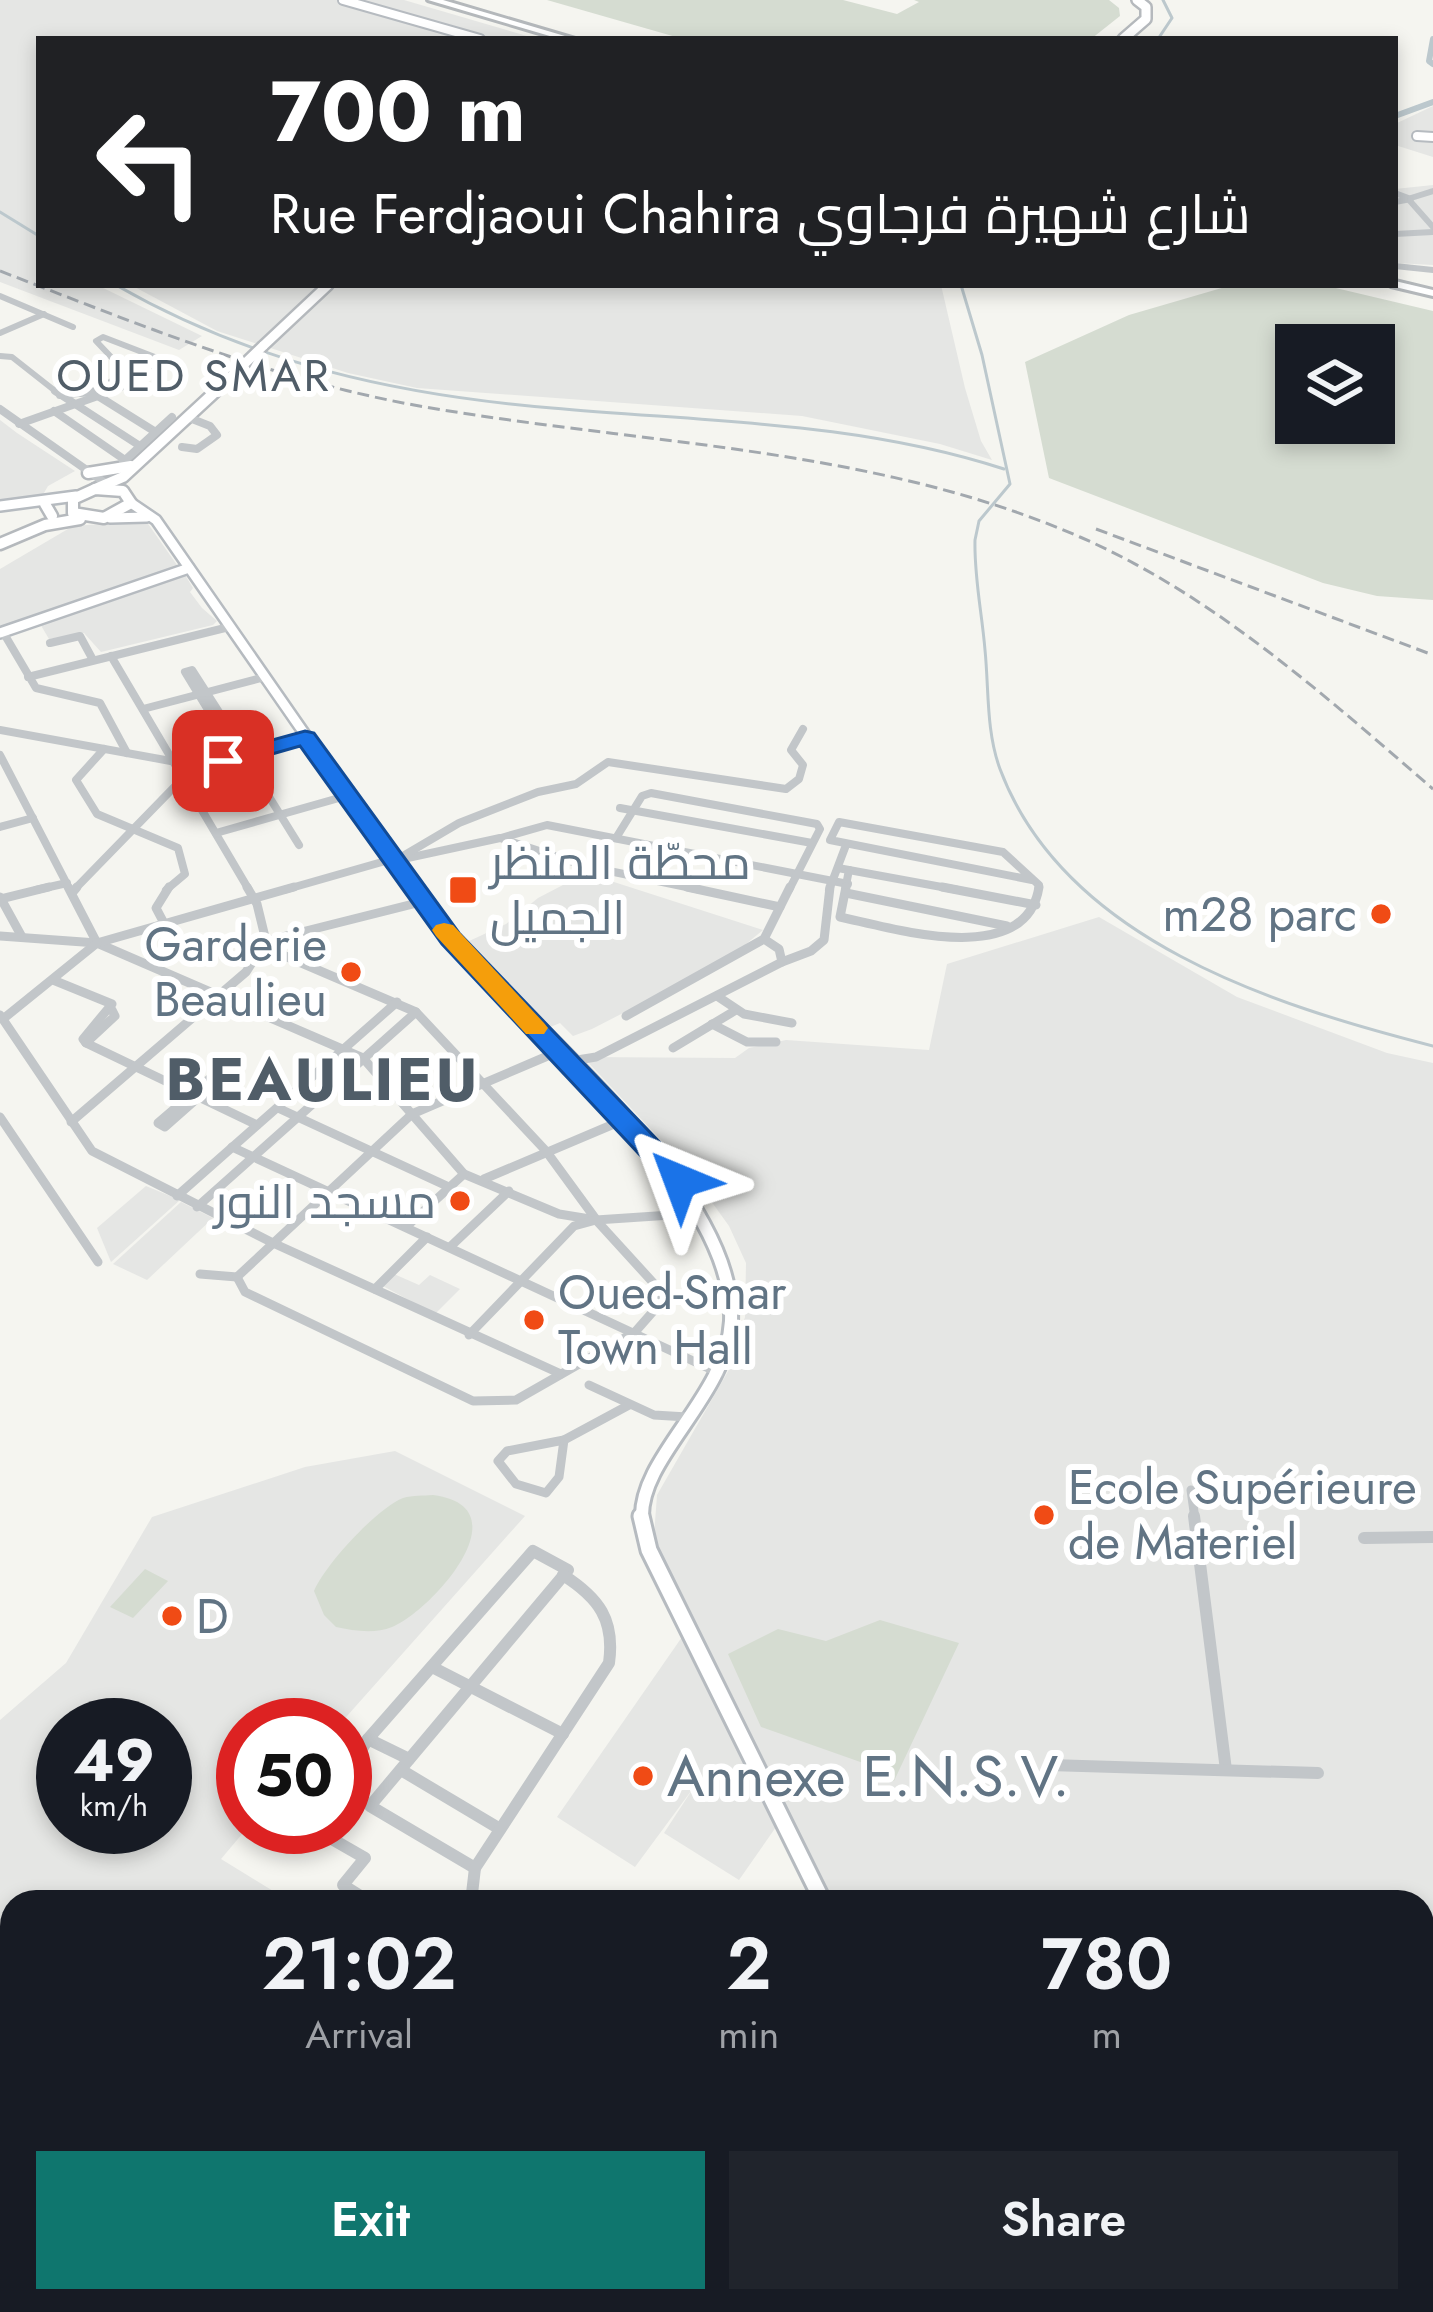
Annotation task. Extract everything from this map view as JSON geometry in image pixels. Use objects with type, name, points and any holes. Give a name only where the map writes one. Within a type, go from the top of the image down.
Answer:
[{"type":"highway","points":[[416,0],[540,36]]},
{"type":"highway","points":[[433,0],[560,36]]},
{"type":"highway","points":[[1398,279],[1433,282]]},
{"type":"main road","points":[[332,0],[458,36]]},
{"type":"main road","points":[[343,0],[469,36]]},
{"type":"main road","points":[[1126,36],[1146,19],[1146,8],[1137,0]]},
{"type":"main road","points":[[1417,136],[1433,136]]},
{"type":"main road","points":[[0,508],[73,500],[106,488],[325,288]]},
{"type":"main road","points":[[88,472],[113,472],[134,461]]},
{"type":"main road","points":[[131,501],[134,461]]},
{"type":"main road","points":[[106,488],[154,518],[421,902],[680,1181],[701,1213],[722,1256],[731,1306],[730,1336],[719,1373],[687,1417],[640,1508],[649,1550],[818,1890]]},
{"type":"main road","points":[[0,508],[73,500]]},
{"type":"main road","points":[[0,541],[52,516],[73,500]]},
{"type":"main road","points":[[73,500],[85,518]]},
{"type":"main road","points":[[110,518],[131,501]]},
{"type":"main road","points":[[46,504],[52,516]]},
{"type":"main road","points":[[0,541],[55,522],[154,518]]},
{"type":"main road","points":[[2,633],[190,568]]},
{"type":"street","points":[[1398,201],[1433,191]]},
{"type":"street","points":[[1398,194],[1410,199],[1433,229],[1398,234]]},
{"type":"street","points":[[1423,213],[1433,213]]},
{"type":"street","points":[[1398,267],[1433,282]]},
{"type":"street","points":[[0,296],[73,326]]},
{"type":"street","points":[[0,312],[18,303]]},
{"type":"street","points":[[0,333],[44,314]]},
{"type":"street","points":[[153,371],[110,355],[96,340],[103,337],[173,364]]},
{"type":"street","points":[[95,394],[113,380],[110,355],[118,344]]},
{"type":"street","points":[[0,356],[12,357],[73,404],[140,446]]},
{"type":"street","points":[[19,424],[142,380]]},
{"type":"street","points":[[60,394],[95,394],[154,431]]},
{"type":"street","points":[[0,409],[106,488]]},
{"type":"street","points":[[54,411],[134,461],[140,446],[172,417]]},
{"type":"street","points":[[181,446],[197,449],[218,435],[210,426],[187,417]]},
{"type":"street","points":[[73,500],[88,472]]},
{"type":"street","points":[[28,677],[229,627]]},
{"type":"street","points":[[2,633],[28,677],[47,693],[100,704],[127,753]]},
{"type":"street","points":[[50,643],[80,636],[93,660]]},
{"type":"street","points":[[111,656],[254,898],[265,944]]},
{"type":"street","points":[[143,709],[265,677]]},
{"type":"street","points":[[392,860],[459,823],[538,792],[576,784],[608,762],[786,789],[802,772],[803,765],[791,750],[803,729]]},
{"type":"street","points":[[0,730],[127,753],[180,771],[305,737]]},
{"type":"street","points":[[104,749],[76,780],[96,814],[182,850],[187,863],[185,874],[163,893],[156,908],[165,925]]},
{"type":"street","points":[[0,755],[97,943]]},
{"type":"street","points":[[22,937],[1,898],[70,888],[134,828],[180,771]]},
{"type":"street","points":[[263,787],[298,845]]},
{"type":"street","points":[[616,838],[646,793],[817,824],[820,829],[764,939],[626,1016]]},
{"type":"street","points":[[216,833],[346,796]]},
{"type":"street","points":[[620,808],[812,843]]},
{"type":"street","points":[[0,827],[33,818]]},
{"type":"street","points":[[846,845],[847,889],[840,917],[969,942],[1012,927],[1041,895],[1032,880],[1004,852],[839,821],[830,840],[1032,880]]},
{"type":"street","points":[[561,1374],[197,1207],[92,1151],[1,1017],[97,943],[392,860],[547,825],[796,875],[1012,927]]},
{"type":"street","points":[[500,838],[585,866],[780,907]]},
{"type":"street","points":[[200,1274],[237,1277],[412,1114],[480,1084],[562,1057],[596,1057],[811,951],[824,940],[831,884],[843,869]]},
{"type":"street","points":[[843,869],[1036,905]]},
{"type":"street","points":[[71,1122],[224,994],[265,944],[421,902]]},
{"type":"street","points":[[0,936],[97,943],[363,1058],[464,1174],[560,1214],[596,1220]]},
{"type":"street","points":[[764,939],[779,949],[782,962]]},
{"type":"street","points":[[237,1277],[245,1292],[483,1404],[509,1402],[561,1374],[635,1332],[657,1307],[658,1288],[596,1220],[547,1150],[416,1012],[265,944]]},
{"type":"street","points":[[53,980],[110,1003],[112,1010],[82,1039],[86,1043],[257,1125]]},
{"type":"street","points":[[717,996],[736,1010],[792,1024]]},
{"type":"street","points":[[177,1196],[397,1002]]},
{"type":"street","points":[[674,1048],[736,1010]]},
{"type":"street","points":[[197,1207],[416,1012]]},
{"type":"street","points":[[712,1024],[747,1042],[776,1042]]},
{"type":"street","points":[[278,1108],[449,1187]]},
{"type":"street","points":[[0,1118],[98,1262]]},
{"type":"street","points":[[484,1179],[621,1121]]},
{"type":"street","points":[[232,1147],[719,1373]]},
{"type":"street","points":[[406,1227],[464,1174]]},
{"type":"street","points":[[450,1247],[509,1191]]},
{"type":"street","points":[[469,1335],[574,1226],[596,1220],[701,1213]]},
{"type":"street","points":[[375,1289],[427,1237]]},
{"type":"street","points":[[589,1385],[654,1415],[687,1417]]},
{"type":"street","points":[[564,1440],[556,1487],[546,1493],[521,1487],[502,1475],[498,1461],[507,1450],[564,1440],[629,1405]]},
{"type":"street","points":[[1191,1490],[1226,1770]]},
{"type":"street","points":[[1364,1538],[1433,1537]]},
{"type":"street","points":[[372,1735],[533,1551],[568,1570],[370,1806],[476,1868]]},
{"type":"street","points":[[473,1890],[476,1868],[609,1663],[614,1638],[610,1617],[596,1594],[563,1575]]},
{"type":"street","points":[[433,1667],[562,1734]]},
{"type":"street","points":[[372,1742],[500,1829]]},
{"type":"street","points":[[1049,1765],[1318,1773]]},
{"type":"street","points":[[351,1890],[343,1885],[364,1858],[357,1854]]},
{"type":"shaded area","points":[[0,0],[404,0],[527,36],[36,36],[36,288],[103,288],[202,336],[179,350],[0,282]]},
{"type":"shaded area","points":[[547,0],[843,0],[897,14],[919,2],[914,0],[1109,0],[1119,8],[1120,16],[1095,36],[673,36]]},
{"type":"shaded area","points":[[1433,106],[1433,157],[1398,146],[1398,123]]},
{"type":"shaded area","points":[[1433,185],[1433,265],[1398,263],[1398,189]]},
{"type":"shaded area","points":[[137,288],[942,288],[965,388],[981,441],[992,460],[940,444],[802,416],[417,388],[348,373],[217,331]]},
{"type":"shaded area","points":[[1222,288],[1336,288],[1433,311],[1433,600],[1377,596],[1323,583],[1049,478],[1025,362],[1129,315]]},
{"type":"shaded area","points":[[0,420],[75,471],[48,486],[41,498],[0,504]]},
{"type":"shaded area","points":[[146,521],[177,565],[178,575],[185,575],[193,588],[190,592],[217,621],[213,625],[101,652],[84,633],[49,639],[39,622],[0,629],[0,569],[73,526]]},
{"type":"shaded area","points":[[586,873],[763,930],[728,959],[592,1029],[573,1036],[560,1023],[548,1028],[467,942],[506,924],[538,898]]},
{"type":"shaded area","name":"Ecole Supérieure de Materiel","points":[[1099,917],[1237,997],[1387,1053],[1433,1063],[1433,1890],[826,1890],[684,1607],[654,1536],[657,1495],[731,1366],[745,1317],[746,1263],[729,1226],[688,1169],[583,1057],[735,1058],[749,1048],[786,1040],[929,1050],[947,964]]},
{"type":"shaded area","points":[[146,1186],[180,1200],[111,1262],[97,1228]]},
{"type":"shaded area","points":[[181,1202],[213,1218],[147,1280],[113,1264]]},
{"type":"shaded area","points":[[394,1274],[419,1285],[430,1275],[460,1289],[435,1314],[381,1285]]},
{"type":"shaded area","points":[[395,1451],[525,1516],[363,1698],[216,1698],[216,1854],[225,1854],[221,1859],[271,1890],[0,1890],[0,1720],[66,1663],[152,1517],[305,1467]]},
{"type":"shaded area","points":[[433,1495],[459,1504],[471,1519],[471,1538],[446,1582],[428,1602],[392,1627],[357,1631],[336,1627],[324,1615],[314,1591],[329,1567],[392,1504],[407,1497]]},
{"type":"shaded area","points":[[145,1569],[168,1581],[133,1618],[110,1607]]},
{"type":"shaded area","points":[[880,1620],[959,1643],[894,1781],[873,1775],[866,1764],[761,1727],[728,1654],[778,1629],[826,1641]]},
{"type":"shaded area","name":"Annexe E.N.S.V.","points":[[682,1637],[776,1827],[739,1880],[664,1833],[694,1787],[635,1867],[557,1817]]},
{"type":"waterway","name":"OUED SMAR","points":[[1160,36],[1172,18],[1163,0]]},
{"type":"waterway","points":[[1433,39],[1429,61],[1433,64]]},
{"type":"waterway","points":[[1398,115],[1433,102]]},
{"type":"waterway","points":[[0,212],[36,234]]},
{"type":"waterway","points":[[122,288],[273,355],[382,384],[494,402],[836,432],[1004,469]]},
{"type":"waterway","name":"OUED SMAR","points":[[962,288],[1010,484],[979,521],[975,540],[990,725],[1000,769],[1030,828],[1072,879],[1123,921],[1180,956],[1307,1009],[1433,1046]]},
{"type":"railway","points":[[0,271],[36,285]]},
{"type":"railway","points":[[44,288],[204,348],[361,394],[835,465],[1000,507],[1129,561],[1221,617],[1433,789]]},
{"type":"railway","points":[[1096,529],[1433,655]]},
{"type":"slow traffic","points":[[444,930],[535,1028]]},
{"type":"place","name":"محطّة المنظر الجميل","points":[[463,890]]},
{"type":"place","name":"m28 parc","points":[[1381,914]]},
{"type":"place","name":"Garderie Beaulieu","points":[[351,972]]},
{"type":"place","name":"مسجد النور","points":[[460,1201]]},
{"type":"place","name":"Oued-Smar Town Hall","points":[[534,1320]]},
{"type":"place","name":"Ecole Supérieure de Materiel","points":[[1044,1515]]},
{"type":"place","name":"D","points":[[172,1616]]},
{"type":"place","name":"Annexe E.N.S.V.","points":[[643,1776]]},
{"type":"district","name":"OUED SMAR","points":[[194,375]]},
{"type":"district","name":"BEAULIEU","points":[[323,1079]]},
{"type":"route","points":[[223,761],[305,737],[451,938],[680,1181]]}]
